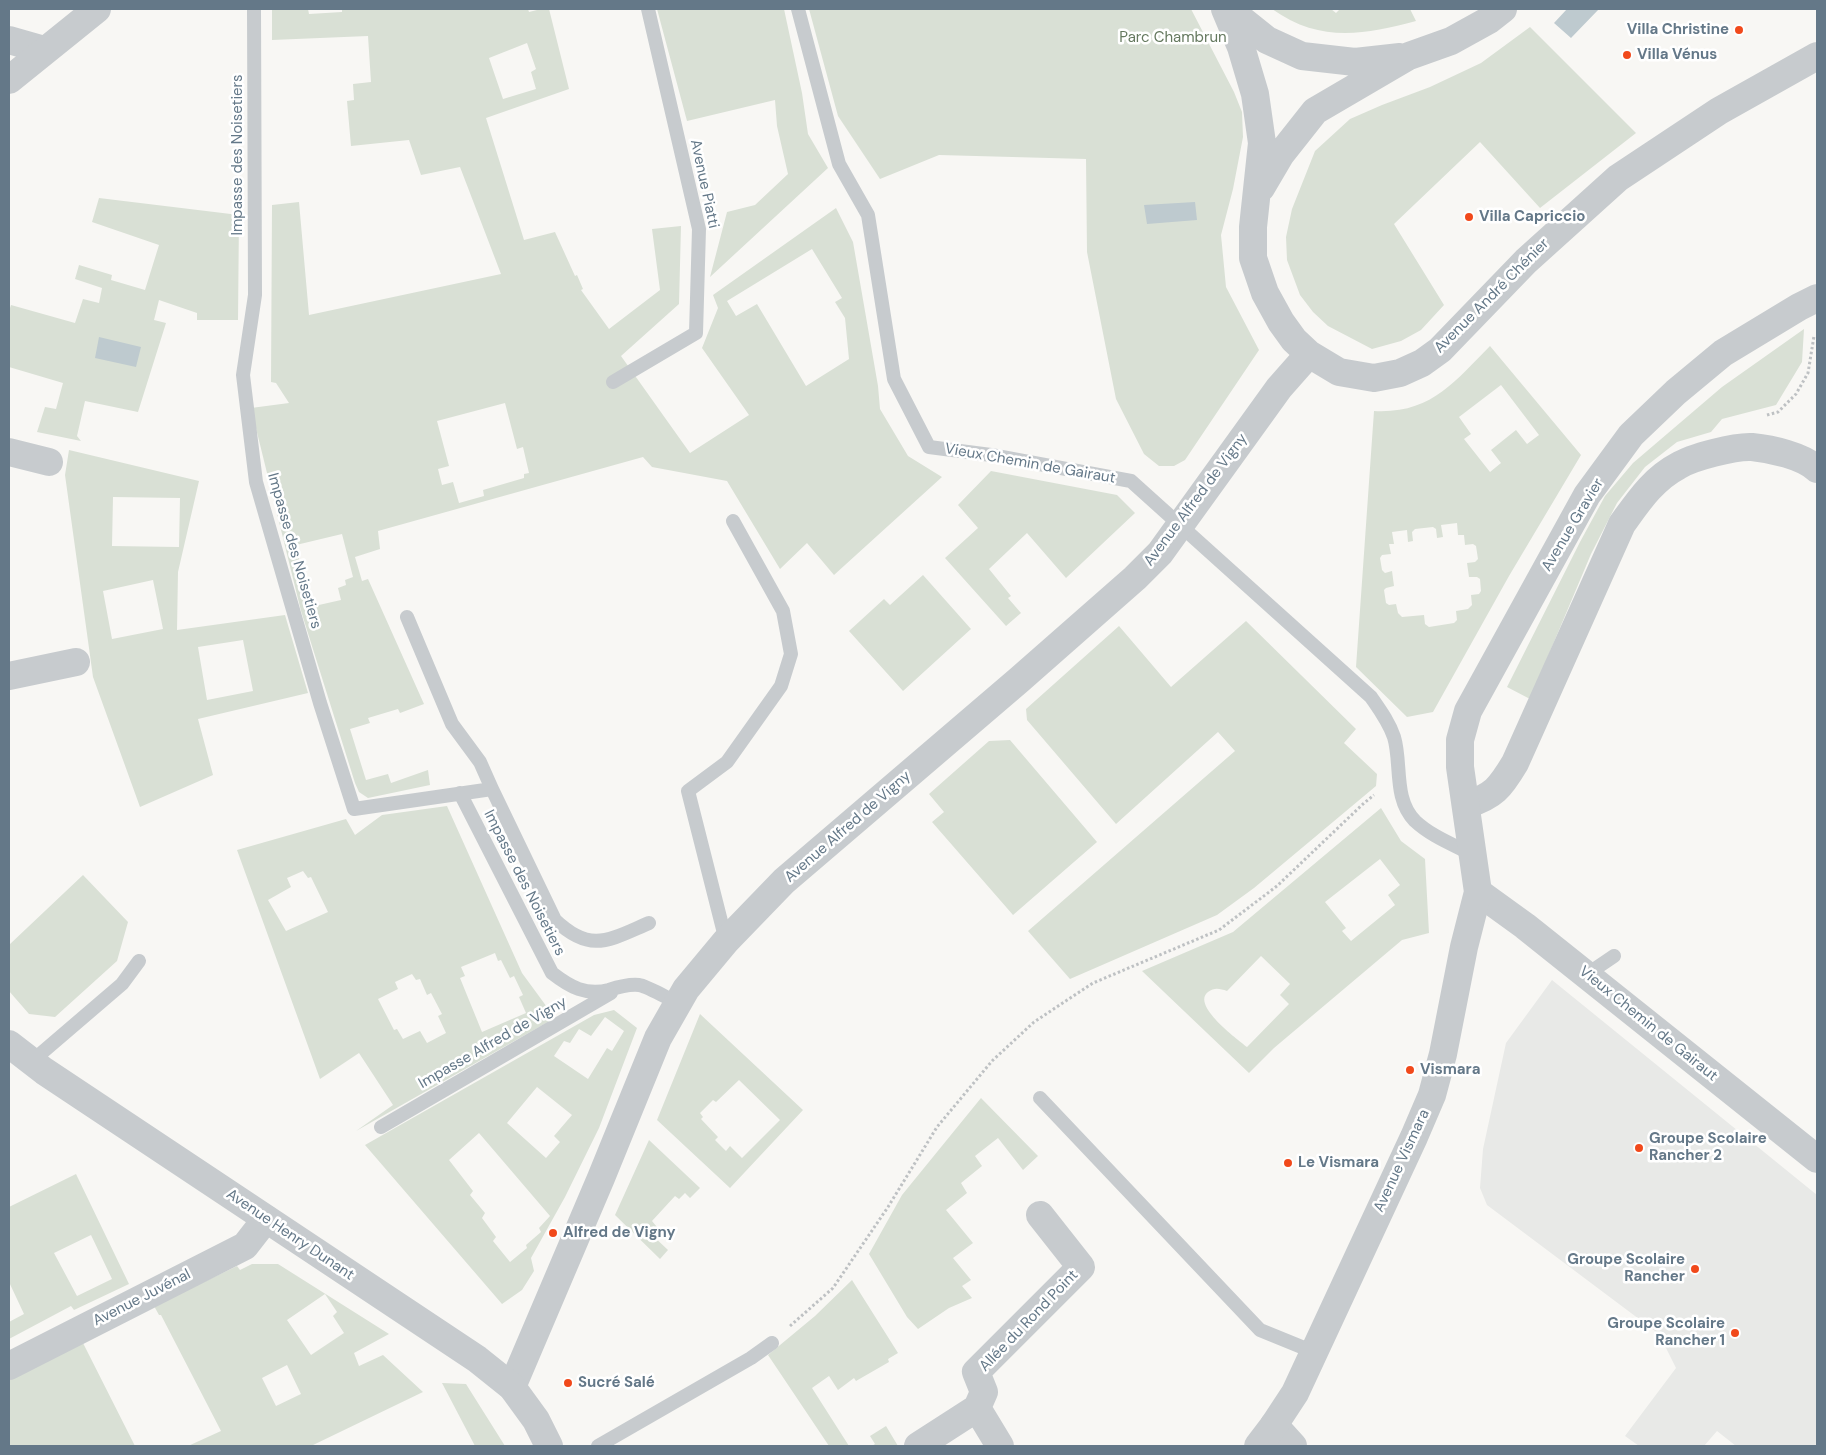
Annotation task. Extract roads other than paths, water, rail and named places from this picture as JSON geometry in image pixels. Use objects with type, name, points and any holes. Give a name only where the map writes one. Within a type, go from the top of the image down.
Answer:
[{"type":"street","points":[[9,80],[97,9]]},
{"type":"street","name":"Avenue André Chénier","points":[[1224,9],[1241,46],[1255,94],[1262,143],[1253,226],[1253,258],[1265,293],[1281,322],[1294,340],[1309,354],[1339,372],[1374,378],[1400,373],[1422,363],[1440,350],[1526,261],[1618,178],[1719,110],[1817,56]]},
{"type":"street","points":[[1232,9],[1242,20],[1267,40],[1302,56],[1355,62],[1409,56]]},
{"type":"street","points":[[1256,196],[1281,154],[1314,112],[1409,56],[1451,41],[1489,20],[1503,9]]},
{"type":"street","points":[[9,40],[44,50]]},
{"type":"street","name":"Avenue Gravier","points":[[1471,854],[1460,766],[1460,740],[1468,711],[1587,495],[1631,435],[1676,392],[1723,353],[1808,302]]},
{"type":"street","name":"Avenue Alfred de Vigny","points":[[512,1388],[658,1038],[686,989],[726,941],[784,881],[1019,680],[1135,578],[1160,553],[1279,388],[1309,354]]},
{"type":"street","points":[[1466,805],[1482,800],[1500,787],[1515,764],[1622,524],[1647,489],[1678,466],[1706,454],[1750,447],[1786,453],[1817,470]]},
{"type":"street","points":[[9,452],[49,462]]},
{"type":"street","points":[[9,676],[76,662]]},
{"type":"street","name":"Avenue Vismara","points":[[1266,1436],[1295,1393],[1432,1096],[1443,1054],[1464,947],[1478,892],[1471,854]]},
{"type":"street","name":"Vieux Chemin de Gairaut","points":[[1478,892],[1586,974],[1817,1159]]},
{"type":"street","name":"Avenue Henry Dunant","points":[[15,1050],[477,1359],[512,1388],[536,1420],[549,1446]]},
{"type":"street","name":"Allée du Rond Point","points":[[977,1408],[984,1392],[976,1372],[1081,1266],[1040,1215]]},
{"type":"street","name":"Avenue Juvénal","points":[[9,1366],[245,1246],[266,1219]]},
{"type":"street","points":[[918,1446],[977,1408],[1000,1446]]},
{"type":"street","points":[[1266,1436],[1293,1446]]},
{"type":"lane","name":"Impasse des Noisetiers","points":[[254,9],[255,295],[242,375],[256,482],[320,703],[354,809],[492,789],[480,762],[452,724],[407,617]]},
{"type":"lane","name":"Avenue Piatti","points":[[612,382],[696,333],[699,229],[648,9]]},
{"type":"lane","name":"Vieux Chemin de Gairaut","points":[[798,9],[839,164],[868,215],[894,379],[929,447],[991,455],[1132,481],[1371,697],[1385,716],[1394,737],[1404,802],[1414,819],[1434,835],[1471,854]]},
{"type":"lane","points":[[726,941],[688,791],[727,762],[781,686],[791,654],[783,611],[733,521]]},
{"type":"lane","points":[[492,789],[555,920],[568,933],[588,941],[611,940],[649,924]]},
{"type":"lane","name":"Impasse des Noisetiers","points":[[460,793],[552,973],[568,985],[581,991],[600,992],[622,986],[640,985],[678,1003]]},
{"type":"lane","points":[[1586,974],[1614,956]]},
{"type":"lane","points":[[15,1050],[122,984],[140,961]]},
{"type":"lane","name":"Impasse Alfred de Vigny","points":[[380,1127],[622,986]]},
{"type":"lane","points":[[1040,1098],[1260,1330],[1314,1352]]},
{"type":"lane","points":[[598,1446],[751,1358],[772,1343]]},
{"type":"place","name":"Villa Christine","points":[[1739,30]]},
{"type":"place","name":"Villa Vénus","points":[[1627,55]]},
{"type":"place","name":"Villa Capriccio","points":[[1469,217]]},
{"type":"place","name":"Vismara","points":[[1410,1070]]},
{"type":"place","name":"Groupe Scolaire Rancher 2","points":[[1639,1148]]},
{"type":"place","name":"Le Vismara","points":[[1288,1163]]},
{"type":"place","name":"Alfred de Vigny","points":[[553,1233]]},
{"type":"place","name":"Groupe Scolaire Rancher","points":[[1695,1269]]},
{"type":"place","name":"Groupe Scolaire Rancher 1","points":[[1735,1333]]},
{"type":"place","name":"Sucré Salé","points":[[568,1383]]},
{"type":"park label","name":"Parc Chambrun","points":[[1173,38]]}]
